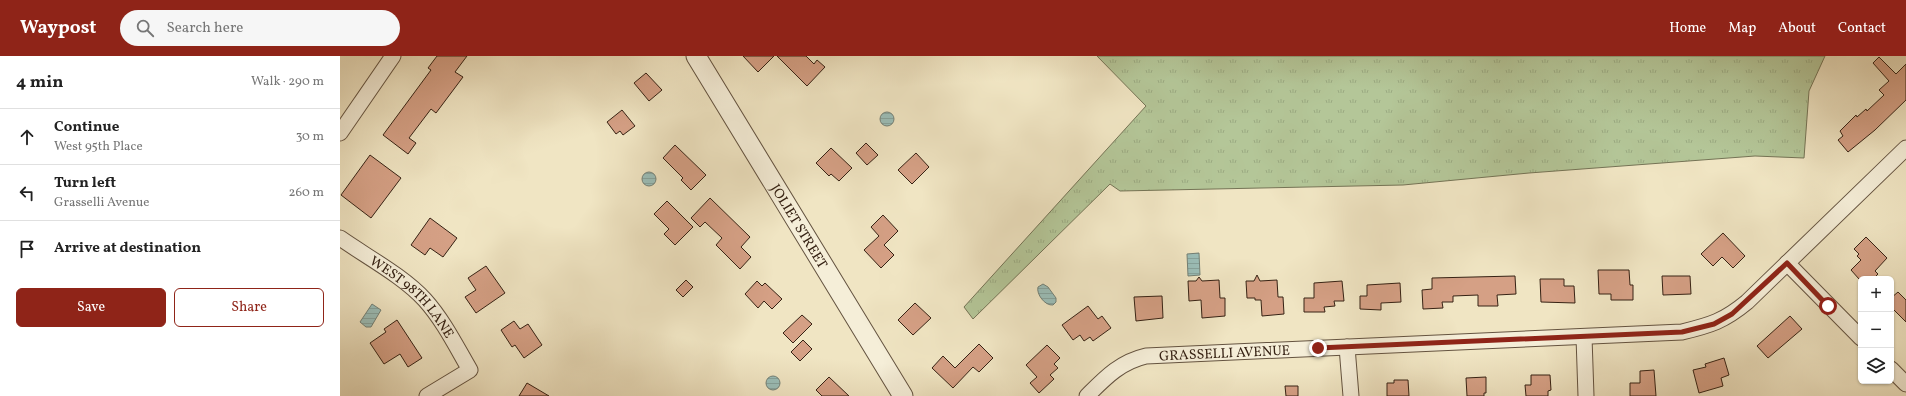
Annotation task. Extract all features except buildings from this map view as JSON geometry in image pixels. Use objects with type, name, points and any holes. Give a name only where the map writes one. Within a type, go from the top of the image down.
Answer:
[{"type":"street","points":[[340,133],[393,56]]},
{"type":"street","name":"JOLIET STREET","points":[[696,56],[903,396]]},
{"type":"street","name":"GRASSELLI AVENUE","points":[[1087,396],[1118,366],[1132,359],[1146,356],[1682,332],[1714,324],[1732,314],[1742,306],[1906,148]]},
{"type":"street","name":"WEST 98TH LANE","points":[[340,238],[401,280],[423,298],[439,318],[470,370],[427,396]]},
{"type":"street","points":[[1787,263],[1858,335]]},
{"type":"street","points":[[1584,337],[1586,396]]},
{"type":"street","points":[[1347,347],[1351,396]]},
{"type":"street","points":[[1894,372],[1906,384]]},
{"type":"green space","points":[[1097,56],[1825,56],[1809,91],[1804,158],[1755,156],[1529,173],[1403,185],[1120,191],[1110,184],[973,319],[964,307],[1146,106]]},
{"type":"water","points":[[884,112],[890,112],[894,116],[894,122],[890,126],[884,126],[880,122],[880,116]]},
{"type":"water","points":[[646,172],[652,172],[656,176],[656,182],[652,186],[646,186],[642,182],[642,176]]},
{"type":"water","points":[[1199,253],[1200,275],[1188,276],[1187,254]]},
{"type":"water","points":[[1043,284],[1048,287],[1056,298],[1056,302],[1053,305],[1044,302],[1038,293],[1038,287]]},
{"type":"water","points":[[372,304],[381,310],[371,327],[366,327],[360,322]]},
{"type":"water","points":[[770,376],[776,376],[780,380],[780,386],[776,390],[770,390],[766,386],[766,380]]},
{"type":"route","points":[[1318,348],[1682,332],[1714,324],[1732,314],[1747,302],[1787,263],[1828,306]]}]
